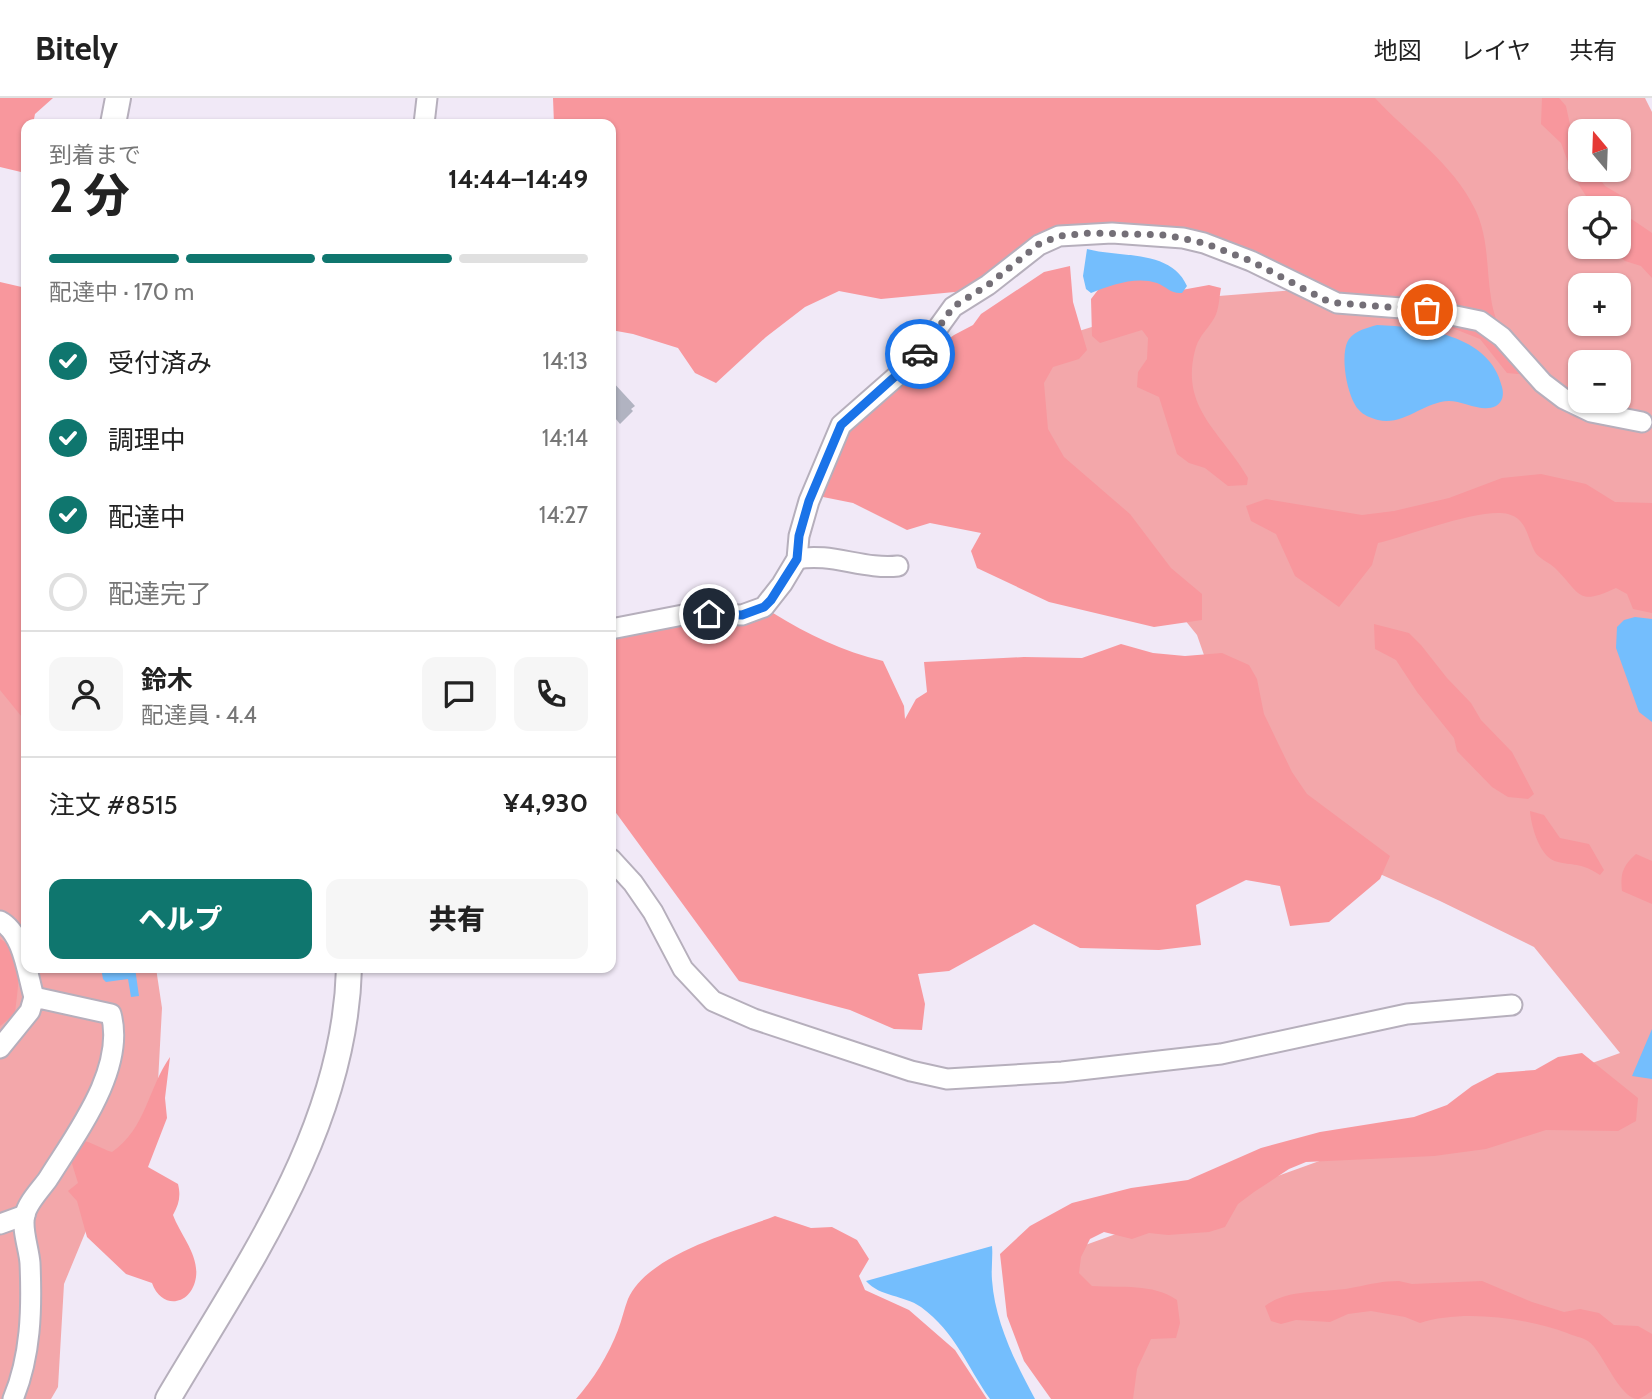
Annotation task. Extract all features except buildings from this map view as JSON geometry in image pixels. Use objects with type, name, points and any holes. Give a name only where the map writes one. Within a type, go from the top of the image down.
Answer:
[{"type":"main road","points":[[114,119],[118,98]]},
{"type":"main road","points":[[168,1399],[300,1170],[321,1115],[335,1061],[349,989],[349,973]]},
{"type":"street","points":[[425,119],[428,98]]},
{"type":"street","points":[[616,628],[688,614],[726,616],[754,611],[771,600],[797,559],[799,536],[809,501],[841,425],[873,394],[914,361],[953,307],[988,285],[1039,244],[1059,236],[1112,233],[1183,238],[1251,261],[1337,303],[1427,310],[1480,321],[1502,337],[1543,383],[1564,399],[1591,412],[1642,422]]},
{"type":"street","points":[[797,559],[809,556],[880,568],[898,566]]},
{"type":"street","points":[[616,865],[640,892],[683,969],[713,1001],[754,1020],[911,1071],[947,1079],[1062,1072],[1221,1054],[1407,1014],[1512,1005]]},
{"type":"street","points":[[0,920],[8,925],[16,936],[21,953]]},
{"type":"street","points":[[0,1048],[30,1011],[34,997],[27,973]]},
{"type":"street","points":[[0,1224],[25,1215],[78,1131],[102,1087],[116,1039],[111,1014],[34,997]]},
{"type":"street","points":[[13,1399],[23,1377],[30,1334],[30,1263],[25,1215]]},
{"type":"shaded area","points":[[0,98],[53,98],[35,114],[34,119],[21,119],[21,172],[0,167]]},
{"type":"shaded area","points":[[553,98],[1375,98],[1442,163],[1475,209],[1485,242],[1496,319],[1510,348],[1528,375],[1507,373],[1480,339],[1432,320],[1357,312],[1251,256],[1134,234],[1110,222],[1066,228],[965,291],[881,299],[839,291],[805,307],[766,337],[716,383],[695,373],[678,348],[616,331],[616,119],[554,119]]},
{"type":"shaded area","points":[[1258,98],[1645,98],[1652,112],[1652,1399],[1094,1399],[1081,1387],[1077,1248],[1620,1053],[1534,947],[1440,901],[1262,821],[1197,635],[1046,448],[1018,376],[1063,336],[1181,299],[1359,285]]},
{"type":"shaded area","points":[[1542,98],[1559,98],[1566,106],[1569,119],[1568,162],[1561,143],[1541,124]]},
{"type":"shaded area","points":[[1577,182],[1602,182],[1622,196],[1586,196]]},
{"type":"shaded area","points":[[1631,219],[1652,233],[1652,278],[1641,266],[1623,259],[1631,259]]},
{"type":"shaded area","points":[[1070,266],[1073,302],[1087,350],[1079,359],[1053,367],[1044,383],[1048,429],[1064,457],[1130,514],[1171,568],[1202,594],[1202,620],[1154,627],[1049,602],[977,568],[971,551],[981,533],[930,523],[907,530],[853,503],[818,496],[831,458],[851,428],[904,371],[954,335],[973,325],[981,314],[1044,272]]},
{"type":"shaded area","points":[[1140,277],[1160,281],[1176,291],[1209,285],[1221,288],[1215,317],[1196,347],[1192,368],[1193,387],[1206,418],[1248,478],[1247,485],[1228,486],[1205,468],[1189,463],[1177,454],[1159,397],[1137,387],[1138,372],[1147,359],[1148,338],[1142,330],[1100,343],[1092,336],[1091,299],[1101,286]]},
{"type":"shaded area","points":[[0,282],[21,287],[21,716],[0,690]]},
{"type":"shaded area","points":[[0,350],[21,356],[21,973],[157,973],[162,1008],[157,1101],[112,1168],[64,1284],[58,1387],[51,1399],[0,1399]]},
{"type":"shaded area","points":[[1541,474],[1586,484],[1615,502],[1652,503],[1652,613],[1633,609],[1627,594],[1616,588],[1594,596],[1581,595],[1537,554],[1519,520],[1508,514],[1496,513],[1463,518],[1378,543],[1372,565],[1339,607],[1295,576],[1276,534],[1251,521],[1246,506],[1266,499],[1362,515],[1394,511],[1449,498],[1502,478]]},
{"type":"shaded area","points":[[773,613],[826,642],[883,661],[904,706],[905,719],[916,699],[927,692],[924,662],[1024,657],[1082,658],[1121,644],[1153,653],[1185,656],[1222,653],[1249,665],[1257,679],[1264,714],[1292,772],[1307,794],[1390,856],[1380,879],[1329,922],[1290,926],[1280,886],[1246,880],[1196,905],[1201,945],[1159,950],[1080,948],[1034,924],[949,971],[918,974],[925,1004],[922,1030],[894,1029],[850,1010],[739,981],[616,813],[616,632],[624,622],[729,619]]},
{"type":"shaded area","points":[[1374,624],[1409,633],[1421,645],[1471,703],[1481,720],[1512,752],[1534,794],[1528,799],[1508,797],[1492,787],[1457,751],[1454,738],[1417,692],[1396,660],[1375,649]]},
{"type":"shaded area","points":[[1530,811],[1544,815],[1560,838],[1589,844],[1604,870],[1600,875],[1584,867],[1552,860],[1546,855],[1532,825]]},
{"type":"shaded area","points":[[1636,854],[1652,861],[1652,904],[1622,891],[1623,870]]},
{"type":"shaded area","points":[[0,939],[14,953],[18,983],[15,1014],[0,1026]]},
{"type":"shaded area","points":[[1582,1053],[1638,1098],[1636,1121],[1618,1131],[1546,1130],[1486,1149],[1434,1156],[1306,1162],[1289,1169],[1238,1204],[1225,1227],[1209,1232],[1168,1235],[1149,1233],[1132,1239],[1104,1232],[1090,1239],[1081,1257],[1079,1273],[1092,1286],[1147,1289],[1177,1300],[1180,1323],[1176,1338],[1151,1339],[1137,1369],[1133,1399],[1051,1399],[1024,1361],[1007,1316],[1000,1254],[1030,1226],[1072,1203],[1131,1188],[1188,1180],[1261,1148],[1320,1132],[1414,1117],[1447,1105],[1472,1086],[1497,1073],[1535,1070],[1558,1057]]},
{"type":"shaded area","points":[[170,1057],[165,1098],[167,1118],[148,1167],[178,1184],[179,1200],[173,1215],[195,1261],[196,1277],[193,1286],[189,1294],[176,1301],[163,1298],[152,1283],[126,1274],[87,1237],[77,1201],[68,1191],[78,1183],[68,1151],[79,1140],[112,1152],[123,1143],[139,1120]]},
{"type":"shaded area","points":[[775,1216],[811,1228],[832,1227],[857,1240],[869,1259],[859,1276],[865,1290],[909,1310],[955,1350],[987,1399],[576,1399],[605,1357],[618,1330],[628,1299],[638,1283],[653,1269],[693,1247]]},
{"type":"shaded area","points":[[1399,1281],[1412,1284],[1482,1281],[1564,1312],[1580,1309],[1599,1313],[1614,1325],[1638,1326],[1652,1334],[1652,1391],[1642,1398],[1631,1397],[1588,1341],[1533,1323],[1475,1316],[1420,1323],[1405,1317],[1371,1311],[1348,1314],[1330,1322],[1296,1320],[1281,1324],[1271,1321],[1265,1306],[1297,1293]]},
{"type":"water","points":[[1087,249],[1157,260],[1179,274],[1187,286],[1182,293],[1178,293],[1157,283],[1141,280],[1115,284],[1091,293],[1086,289],[1083,276]]},
{"type":"water","points":[[1377,325],[1433,332],[1469,345],[1484,355],[1495,369],[1503,390],[1500,402],[1491,408],[1485,408],[1449,401],[1440,402],[1405,417],[1387,421],[1365,415],[1351,396],[1346,375],[1346,346],[1352,336]]},
{"type":"water","points":[[1635,617],[1652,619],[1652,722],[1639,712],[1616,648],[1617,627],[1624,620]]},
{"type":"water","points":[[102,973],[136,973],[139,996],[131,997],[128,979],[106,982]]},
{"type":"water","points":[[1652,1029],[1652,1079],[1632,1076]]},
{"type":"water","points":[[992,1246],[992,1280],[997,1311],[1013,1356],[1035,1399],[990,1399],[952,1339],[933,1317],[914,1303],[878,1290],[866,1281]]},
{"type":"way so far","points":[[920,354],[953,307],[988,285],[1039,244],[1059,236],[1090,233],[1166,235],[1204,243],[1251,261],[1325,300],[1427,310]]},
{"type":"route","points":[[709,614],[742,615],[764,607],[771,600],[797,559],[799,536],[809,501],[841,425],[920,354]]}]
